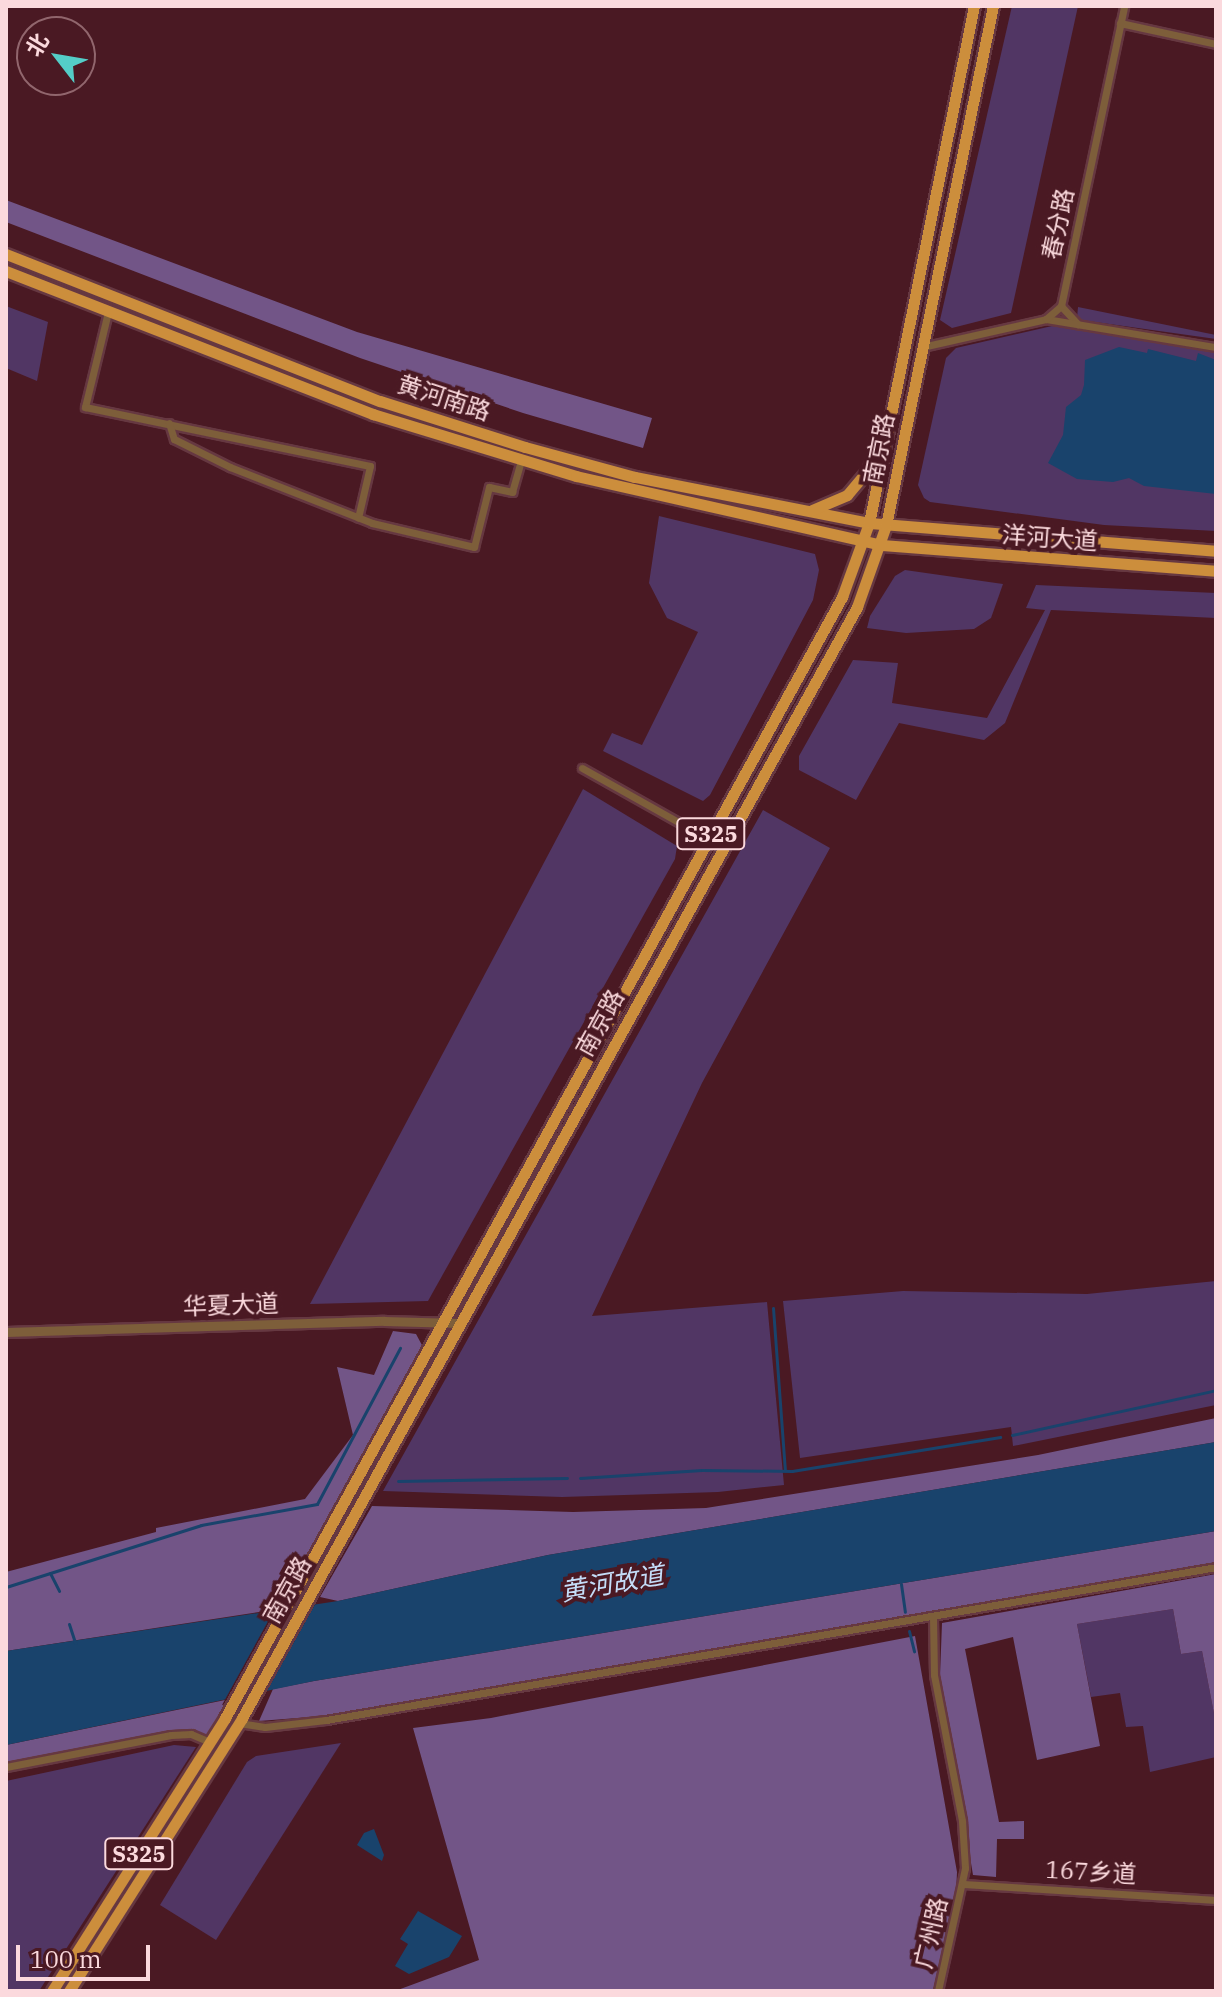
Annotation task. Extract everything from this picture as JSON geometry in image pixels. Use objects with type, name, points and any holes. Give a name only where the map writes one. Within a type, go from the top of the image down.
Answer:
[{"type":"main road","name":"南京路","points":[[52,1991],[225,1718],[842,597],[869,523],[974,6]]},
{"type":"main road","name":"南京路","points":[[69,1991],[240,1721],[857,607],[886,525],[993,6]]},
{"type":"main road","name":"黄河南路","points":[[6,254],[286,367],[409,411],[635,477],[886,525]]},
{"type":"main road","name":"黄河南路","points":[[6,271],[373,414],[521,461],[669,499],[881,545]]},
{"type":"main road","points":[[807,511],[847,495],[868,470],[875,457],[902,336],[909,324]]},
{"type":"main road","name":"洋河大道","points":[[886,525],[1216,551]]},
{"type":"main road","name":"洋河大道","points":[[881,545],[1216,571]]},
{"type":"street","name":"春分路","points":[[1061,306],[1124,6]]},
{"type":"street","points":[[1120,23],[1216,44]]},
{"type":"street","points":[[1046,319],[1061,306],[1078,324]]},
{"type":"street","points":[[108,312],[85,407],[370,466],[358,518]]},
{"type":"street","points":[[922,347],[1046,319],[1216,347]]},
{"type":"street","points":[[169,423],[174,439],[230,467],[358,518],[421,537],[474,547],[489,487],[512,492],[521,461]]},
{"type":"street","points":[[582,768],[723,847]]},
{"type":"street","name":"华夏大道","points":[[6,1332],[458,1323]]},
{"type":"street","points":[[240,1721],[265,1727],[322,1721],[1216,1567]]},
{"type":"street","name":"广州路","points":[[933,1617],[934,1675],[962,1821],[965,1868],[938,1991]]},
{"type":"street","points":[[6,1767],[171,1735],[191,1734],[210,1742]]},
{"type":"street","name":"167乡道","points":[[963,1884],[1216,1900]]},
{"type":"shaded area","points":[[1012,6],[1078,6],[1011,313],[952,328],[940,320]]},
{"type":"shaded area","points":[[6,200],[357,332],[652,418],[643,448],[523,413],[360,358],[6,222]]},
{"type":"shaded area","points":[[6,306],[48,322],[37,381],[6,368]]},
{"type":"shaded area","points":[[1078,307],[1216,335],[1216,339],[1081,320],[1077,318]]},
{"type":"shaded area","points":[[1052,326],[1216,351],[1216,531],[1104,525],[930,502],[924,498],[918,485],[946,358],[956,348]]},
{"type":"shaded area","points":[[659,516],[815,554],[819,570],[813,600],[710,795],[703,801],[603,751],[612,733],[642,745],[698,632],[667,618],[649,583]]},
{"type":"shaded area","points":[[905,570],[1003,584],[991,618],[974,629],[906,633],[867,628],[870,616],[895,576]]},
{"type":"shaded area","points":[[1036,585],[1216,593],[1216,618],[1051,610],[1005,723],[984,740],[899,723],[856,800],[799,770],[799,756],[853,660],[898,663],[892,703],[987,718],[1045,610],[1026,608]]},
{"type":"shaded area","points":[[583,789],[677,846],[675,859],[428,1301],[310,1304]]},
{"type":"shaded area","points":[[763,810],[830,848],[702,1083],[592,1316],[767,1302],[784,1485],[718,1492],[562,1497],[383,1491]]},
{"type":"shaded area","points":[[1216,1281],[1216,1405],[1013,1446],[1011,1427],[800,1458],[783,1301],[903,1291],[1087,1294]]},
{"type":"shaded area","points":[[393,1331],[416,1334],[423,1347],[279,1609],[6,1651],[6,1572],[156,1532],[156,1528],[305,1499],[353,1435],[337,1367],[374,1375]]},
{"type":"shaded area","points":[[1216,1418],[1216,1442],[548,1555],[338,1601],[320,1597],[372,1506],[573,1512],[706,1508],[1038,1455]]},
{"type":"shaded area","points":[[1216,1531],[1216,1562],[323,1716],[259,1721],[273,1689]]},
{"type":"shaded area","points":[[1216,1574],[1216,1724],[1202,1651],[1181,1654],[1173,1609],[1077,1624],[1100,1746],[1037,1760],[1013,1637],[965,1649],[999,1822],[1024,1821],[1024,1839],[997,1839],[996,1877],[973,1875],[940,1676],[942,1623]]},
{"type":"shaded area","points":[[1173,1609],[1181,1654],[1202,1651],[1216,1724],[1216,1757],[1150,1772],[1143,1726],[1126,1727],[1120,1693],[1091,1697],[1077,1624]]},
{"type":"shaded area","points":[[915,1636],[957,1872],[956,1894],[933,1991],[395,1991],[479,1960],[413,1728],[491,1718]]},
{"type":"shaded area","points":[[230,1699],[208,1738],[195,1731],[175,1731],[6,1764],[6,1745]]},
{"type":"shaded area","points":[[341,1743],[216,1940],[160,1905],[247,1762],[256,1756]]},
{"type":"shaded area","points":[[174,1745],[196,1747],[39,1991],[6,1991],[6,1781]]},
{"type":"water","points":[[1119,347],[1147,353],[1148,349],[1196,361],[1198,353],[1216,360],[1216,494],[1144,486],[1129,478],[1113,482],[1077,479],[1048,463],[1063,435],[1066,407],[1081,395],[1085,360]]},
{"type":"water","name":"黄河故道","points":[[1216,1442],[1216,1531],[314,1681],[6,1745],[6,1651],[338,1601],[548,1555]]},
{"type":"water","points":[[374,1829],[384,1855],[382,1861],[357,1845],[364,1833]]},
{"type":"water","points":[[418,1911],[462,1936],[449,1957],[409,1974],[395,1966],[408,1944],[400,1939]]},
{"type":"pier","points":[[318,1599],[264,1696],[222,1705],[277,1605]]},
{"type":"waterway","points":[[773,1308],[785,1471]]},
{"type":"waterway","points":[[6,1587],[201,1525],[317,1504],[400,1348]]},
{"type":"waterway","points":[[1012,1435],[1216,1390]]},
{"type":"waterway","points":[[580,1478],[702,1470],[792,1471],[1000,1437]]},
{"type":"waterway","points":[[398,1481],[567,1478]]},
{"type":"waterway","points":[[50,1573],[59,1591]]},
{"type":"waterway","points":[[901,1584],[905,1612]]},
{"type":"waterway","points":[[69,1624],[75,1643]]},
{"type":"waterway","points":[[909,1631],[914,1651]]}]
